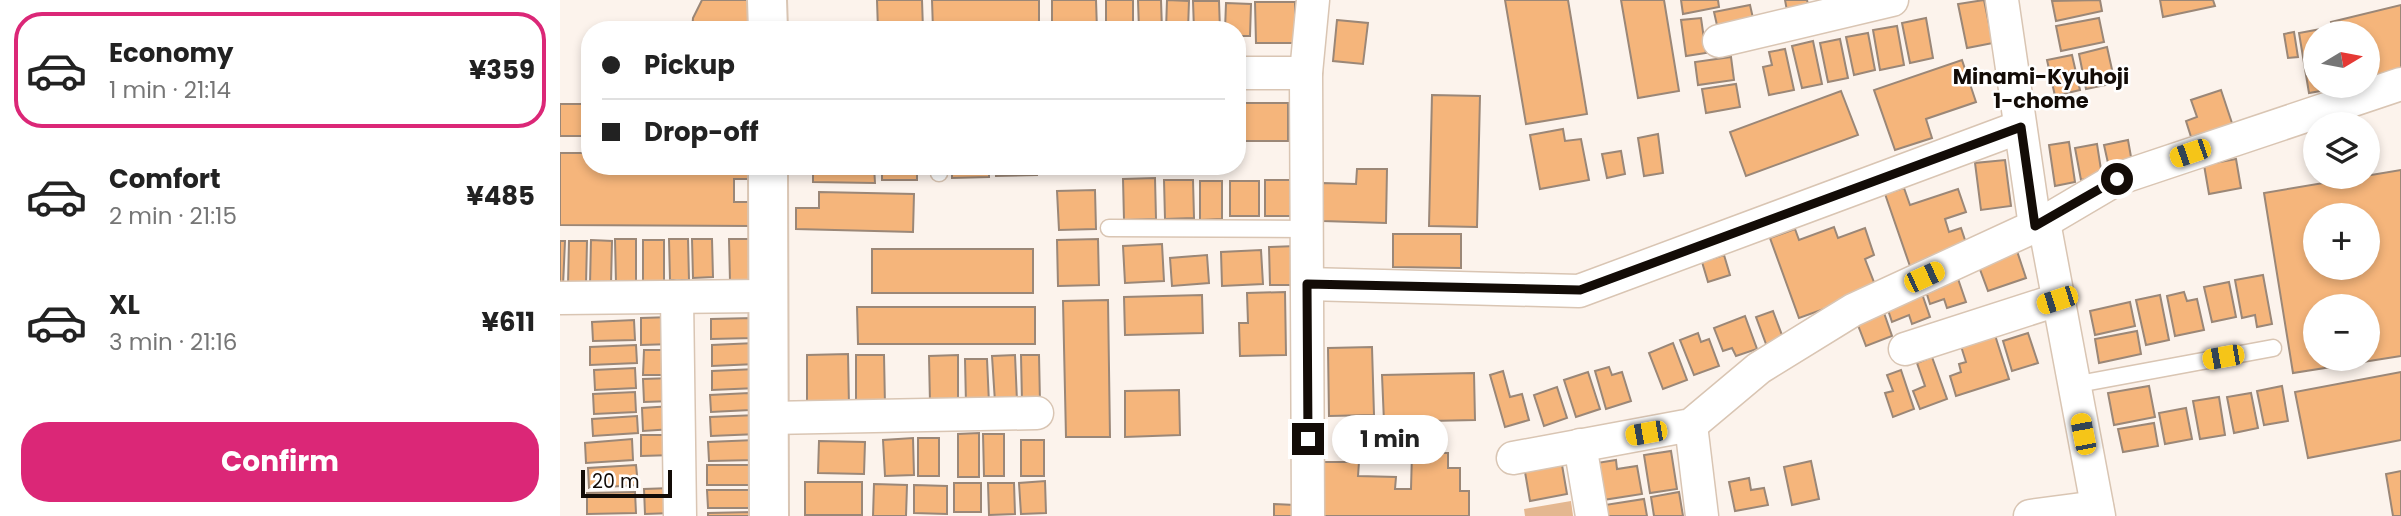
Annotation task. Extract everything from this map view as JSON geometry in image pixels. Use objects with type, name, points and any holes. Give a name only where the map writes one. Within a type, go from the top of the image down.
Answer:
[{"type":"street","points":[[767,0],[768,21]]},
{"type":"street","points":[[1308,516],[1306,73],[1313,0]]},
{"type":"street","points":[[1719,41],[1778,13],[1892,0]]},
{"type":"street","points":[[2002,0],[2039,224],[2057,300],[2098,512],[2030,516]]},
{"type":"street","points":[[1246,73],[1306,73]]},
{"type":"street","points":[[1513,458],[1691,425],[1759,368],[1853,310],[2039,224],[2117,179],[2401,84]]},
{"type":"street","points":[[1307,284],[1580,290],[2021,127]]},
{"type":"street","points":[[768,175],[769,516]]},
{"type":"street","points":[[560,298],[769,296]]},
{"type":"street","points":[[677,297],[680,516]]},
{"type":"street","points":[[1905,349],[2057,300]]},
{"type":"street","points":[[768,418],[1037,413]]},
{"type":"street","points":[[1691,425],[1702,516]]},
{"type":"street","points":[[1580,445],[1592,516]]},
{"type":"lane","points":[[1109,228],[1307,229]]},
{"type":"lane","points":[[2073,385],[2273,348]]},
{"type":"shaded area","points":[[1571,501],[1573,516],[1525,516],[1524,509]]},
{"type":"building","points":[[702,0],[751,0],[759,21],[693,21]]},
{"type":"building","points":[[877,0],[922,0],[923,21],[878,21]]},
{"type":"building","points":[[932,0],[1039,0],[1039,21],[933,21]]},
{"type":"building","points":[[1052,0],[1096,0],[1097,21],[1052,21]]},
{"type":"building","points":[[1106,0],[1133,0],[1133,21],[1106,21]]},
{"type":"building","points":[[1138,0],[1161,0],[1162,21],[1139,21]]},
{"type":"building","points":[[1167,0],[1189,1],[1188,21],[1166,21]]},
{"type":"building","points":[[1505,0],[1568,0],[1587,114],[1526,124]]},
{"type":"building","points":[[1621,0],[1664,0],[1679,91],[1638,98]]},
{"type":"building","points":[[1681,0],[1718,0],[1719,7],[1683,14]]},
{"type":"building","points":[[1785,0],[1807,0],[1810,12],[1788,16]]},
{"type":"building","points":[[1984,0],[1993,43],[1967,48],[1958,4]]},
{"type":"building","points":[[2100,0],[2102,11],[2056,21],[2052,1]]},
{"type":"building","points":[[2160,0],[2213,0],[2215,6],[2163,17]]},
{"type":"building","points":[[1193,1],[1219,1],[1220,21],[1194,21]]},
{"type":"building","points":[[1255,2],[1295,2],[1295,43],[1256,43]]},
{"type":"building","points":[[1226,3],[1251,4],[1250,36],[1246,36],[1246,21],[1225,21]]},
{"type":"building","points":[[1750,5],[1755,27],[1719,34],[1714,12]]},
{"type":"building","points":[[2401,5],[2401,73],[2380,78],[2380,21],[2335,21]]},
{"type":"building","points":[[1701,18],[1706,53],[1686,56],[1681,20]]},
{"type":"building","points":[[1926,18],[1933,58],[1910,63],[1902,23]]},
{"type":"building","points":[[2099,18],[2104,42],[2061,51],[2056,26]]},
{"type":"building","points":[[1337,20],[1368,23],[1363,64],[1333,61]]},
{"type":"building","points":[[1897,26],[1904,65],[1880,70],[1873,30]]},
{"type":"building","points":[[2294,32],[2298,57],[2288,58],[2284,34]]},
{"type":"building","points":[[2303,32],[2303,57],[2299,33]]},
{"type":"building","points":[[1868,33],[1875,70],[1854,75],[1846,37]]},
{"type":"building","points":[[1840,39],[1848,78],[1828,82],[1820,43]]},
{"type":"building","points":[[1813,41],[1822,84],[1802,88],[1792,46]]},
{"type":"building","points":[[2107,47],[2115,83],[2086,89],[2079,54]]},
{"type":"building","points":[[1785,49],[1794,90],[1769,95],[1763,67],[1772,65],[1769,52]]},
{"type":"building","points":[[2072,55],[2080,90],[2055,96],[2047,60]]},
{"type":"building","points":[[1731,57],[1734,80],[1698,85],[1695,62]]},
{"type":"building","points":[[1962,60],[1976,102],[1926,119],[1932,138],[1895,150],[1874,90]]},
{"type":"building","points":[[1736,84],[1740,107],[1706,113],[1702,89]]},
{"type":"building","points":[[2221,90],[2233,126],[2192,140],[2186,121],[2197,117],[2191,100]]},
{"type":"building","points":[[1841,91],[1858,135],[1746,176],[1730,132]]},
{"type":"building","points":[[1432,95],[1480,96],[1477,227],[1429,226]]},
{"type":"building","points":[[1246,103],[1288,103],[1288,141],[1246,141]]},
{"type":"building","points":[[560,104],[581,104],[581,136],[560,136]]},
{"type":"building","points":[[1563,129],[1565,141],[1581,139],[1589,180],[1540,189],[1530,135]]},
{"type":"building","points":[[1658,134],[1663,173],[1644,176],[1638,138]]},
{"type":"building","points":[[2128,140],[2133,168],[2110,172],[2104,145]]},
{"type":"building","points":[[2069,142],[2075,182],[2055,186],[2049,145]]},
{"type":"building","points":[[2097,144],[2102,176],[2081,180],[2075,148]]},
{"type":"building","points":[[1621,151],[1625,174],[1607,178],[1602,154]]},
{"type":"building","points":[[560,153],[581,153],[581,175],[755,175],[755,179],[734,179],[734,202],[752,202],[752,226],[560,225]]},
{"type":"building","points":[[2236,159],[2241,188],[2209,194],[2204,165]]},
{"type":"building","points":[[2005,160],[2011,206],[1981,210],[1975,163]]},
{"type":"building","points":[[1357,169],[1387,169],[1386,223],[1323,221],[1323,183],[1356,184]]},
{"type":"building","points":[[2401,170],[2401,356],[2380,359],[2380,294],[2303,294],[2303,371],[2306,371],[2293,373],[2264,193],[2303,186],[2303,189],[2380,189],[2380,174]]},
{"type":"building","points":[[813,175],[875,175],[875,183],[813,182]]},
{"type":"building","points":[[882,175],[917,175],[917,180],[882,180]]},
{"type":"building","points":[[952,175],[989,175],[989,177],[952,178]]},
{"type":"building","points":[[1155,178],[1156,219],[1124,220],[1123,179]]},
{"type":"building","points":[[1164,180],[1193,180],[1194,218],[1165,219]]},
{"type":"building","points":[[1265,180],[1294,180],[1294,216],[1265,216]]},
{"type":"building","points":[[1200,181],[1222,181],[1222,219],[1200,220]]},
{"type":"building","points":[[1230,181],[1259,181],[1259,216],[1230,216]]},
{"type":"building","points":[[1904,188],[1910,205],[1958,189],[1966,212],[1945,219],[1949,232],[1961,228],[1969,252],[1912,272],[1885,194]]},
{"type":"building","points":[[1095,190],[1096,229],[1059,230],[1057,191]]},
{"type":"building","points":[[819,192],[914,194],[913,232],[796,229],[796,208],[819,208]]},
{"type":"building","points":[[1834,227],[1838,238],[1865,228],[1874,255],[1865,259],[1877,290],[1799,318],[1770,238],[1795,229],[1799,240]]},
{"type":"building","points":[[1393,234],[1461,234],[1461,268],[1393,267]]},
{"type":"building","points":[[615,239],[636,239],[636,284],[616,284]]},
{"type":"building","points":[[669,239],[688,239],[689,280],[670,280]]},
{"type":"building","points":[[692,239],[712,239],[713,277],[693,278]]},
{"type":"building","points":[[729,239],[757,239],[758,281],[730,281]]},
{"type":"building","points":[[1098,239],[1099,285],[1058,286],[1057,240]]},
{"type":"building","points":[[591,240],[612,241],[611,285],[590,284]]},
{"type":"building","points":[[643,240],[664,240],[664,282],[643,283]]},
{"type":"building","points":[[560,241],[565,241],[563,286],[560,285]]},
{"type":"building","points":[[569,241],[587,241],[586,285],[568,285]]},
{"type":"building","points":[[1162,244],[1164,281],[1125,283],[1123,246]]},
{"type":"building","points":[[1296,246],[1297,285],[1270,285],[1269,247]]},
{"type":"building","points":[[872,249],[1033,249],[1033,293],[872,293]]},
{"type":"building","points":[[1261,250],[1263,284],[1222,286],[1221,252]]},
{"type":"building","points":[[2017,251],[2026,278],[1988,291],[1978,264]]},
{"type":"building","points":[[1207,255],[1209,283],[1172,286],[1170,258]]},
{"type":"building","points":[[1724,255],[1730,275],[1708,282],[1702,262]]},
{"type":"building","points":[[1956,273],[1966,302],[1947,308],[1944,299],[1930,304],[1924,285]]},
{"type":"building","points":[[2263,275],[2272,324],[2257,327],[2255,315],[2242,318],[2235,280]]},
{"type":"building","points":[[2229,282],[2236,317],[2212,322],[2204,287]]},
{"type":"building","points":[[1920,288],[1930,317],[1912,324],[1909,315],[1892,322],[1885,301]]},
{"type":"building","points":[[1285,292],[1286,355],[1240,356],[1239,323],[1248,323],[1247,293]]},
{"type":"building","points":[[2184,292],[2187,301],[2197,299],[2204,330],[2175,336],[2167,296]]},
{"type":"building","points":[[1202,295],[1203,333],[1125,335],[1124,297]]},
{"type":"building","points":[[2160,295],[2169,340],[2146,345],[2136,300]]},
{"type":"building","points":[[1108,300],[1110,437],[1066,437],[1063,301]]},
{"type":"building","points":[[2130,302],[2135,326],[2095,335],[2090,311]]},
{"type":"building","points":[[857,307],[1035,307],[1035,344],[858,344]]},
{"type":"building","points":[[1883,310],[1892,336],[1866,346],[1856,320]]},
{"type":"building","points":[[1773,311],[1786,346],[1769,352],[1756,317]]},
{"type":"building","points":[[1745,316],[1757,349],[1736,356],[1732,348],[1723,351],[1714,328]]},
{"type":"building","points":[[672,317],[672,344],[641,345],[641,318]]},
{"type":"building","points":[[753,318],[754,338],[711,339],[711,319]]},
{"type":"building","points":[[634,320],[635,340],[593,341],[592,322]]},
{"type":"building","points":[[2137,331],[2141,354],[2099,363],[2095,339]]},
{"type":"building","points":[[1994,332],[2009,379],[1956,396],[1950,376],[1961,372],[1959,364],[1966,362],[1960,343]]},
{"type":"building","points":[[1698,333],[1701,342],[1709,339],[1719,366],[1694,375],[1680,340]]},
{"type":"building","points":[[2028,333],[2038,363],[2012,371],[2003,341]]},
{"type":"building","points":[[755,343],[756,364],[712,366],[712,345]]},
{"type":"building","points":[[1673,343],[1687,380],[1663,389],[1649,353]]},
{"type":"building","points":[[636,345],[637,363],[590,365],[590,347]]},
{"type":"building","points":[[1372,347],[1374,415],[1329,416],[1328,348]]},
{"type":"building","points":[[644,350],[672,350],[672,375],[643,375]]},
{"type":"building","points":[[848,354],[849,406],[807,407],[807,355]]},
{"type":"building","points":[[856,355],[884,355],[885,406],[856,406]]},
{"type":"building","points":[[958,355],[958,402],[930,402],[929,356]]},
{"type":"building","points":[[1015,355],[1017,401],[995,402],[992,356]]},
{"type":"building","points":[[1021,355],[1039,355],[1040,402],[1022,402]]},
{"type":"building","points":[[1932,357],[1947,399],[1920,409],[1913,391],[1925,386],[1917,363]]},
{"type":"building","points":[[965,359],[987,359],[989,403],[966,404]]},
{"type":"building","points":[[1609,367],[1612,375],[1622,372],[1631,401],[1606,409],[1595,371]]},
{"type":"building","points":[[635,368],[636,388],[595,390],[594,370]]},
{"type":"building","points":[[756,369],[757,388],[712,390],[712,371]]},
{"type":"building","points":[[1901,370],[1914,409],[1893,417],[1885,393],[1893,391],[1887,375]]},
{"type":"building","points":[[1503,371],[1510,397],[1522,394],[1529,420],[1505,427],[1490,375]]},
{"type":"building","points":[[1588,372],[1600,409],[1576,417],[1564,380]]},
{"type":"building","points":[[2401,372],[2401,440],[2308,458],[2295,392]]},
{"type":"building","points":[[1474,373],[1475,420],[1384,422],[1382,375]]},
{"type":"building","points":[[672,378],[673,401],[644,402],[643,379]]},
{"type":"building","points":[[2149,386],[2155,417],[2114,425],[2108,393]]},
{"type":"building","points":[[2282,386],[2288,421],[2264,425],[2257,391]]},
{"type":"building","points":[[1557,387],[1567,418],[1544,426],[1534,395]]},
{"type":"building","points":[[1179,390],[1180,435],[1125,437],[1125,391]]},
{"type":"building","points":[[635,392],[636,412],[594,414],[593,394]]},
{"type":"building","points":[[749,393],[750,410],[711,412],[710,395]]},
{"type":"building","points":[[2251,393],[2258,428],[2234,433],[2227,397]]},
{"type":"building","points":[[2219,397],[2225,435],[2200,439],[2193,401]]},
{"type":"building","points":[[672,406],[673,429],[643,431],[642,408]]},
{"type":"building","points":[[2186,408],[2192,439],[2165,444],[2159,413]]},
{"type":"building","points":[[757,415],[758,434],[711,436],[710,417]]},
{"type":"building","points":[[637,416],[638,433],[593,436],[592,419]]},
{"type":"building","points":[[2154,423],[2158,446],[2123,452],[2118,429]]},
{"type":"building","points":[[979,433],[979,477],[958,477],[958,434]]},
{"type":"building","points":[[983,434],[1004,434],[1004,476],[984,476]]},
{"type":"building","points":[[641,435],[673,435],[674,455],[641,456]]},
{"type":"building","points":[[913,438],[914,475],[885,476],[883,440]]},
{"type":"building","points":[[918,438],[939,438],[939,476],[918,476]]},
{"type":"building","points":[[632,439],[633,460],[586,463],[585,443]]},
{"type":"building","points":[[755,440],[755,460],[709,461],[708,442]]},
{"type":"building","points":[[1021,440],[1044,440],[1044,476],[1021,476]]},
{"type":"building","points":[[819,441],[865,442],[864,474],[818,473]]},
{"type":"building","points":[[1671,451],[1677,489],[1650,493],[1644,455]]},
{"type":"building","points":[[1412,453],[1448,453],[1448,468],[1460,468],[1460,491],[1469,491],[1469,516],[1321,516],[1323,462],[1359,462],[1358,476],[1396,477],[1395,489],[1411,489]]},
{"type":"building","points":[[1616,460],[1617,469],[1637,466],[1642,494],[1603,500],[1597,463]]},
{"type":"building","points":[[1811,461],[1819,499],[1792,505],[1784,467]]},
{"type":"building","points":[[636,465],[638,485],[589,488],[588,468]]},
{"type":"building","points":[[707,465],[754,465],[754,485],[707,485]]},
{"type":"building","points":[[1562,465],[1567,494],[1530,501],[1525,472]]},
{"type":"building","points":[[2401,471],[2401,516],[2393,516],[2386,474]]},
{"type":"building","points":[[1749,478],[1751,490],[1764,488],[1768,505],[1735,511],[1729,482]]},
{"type":"building","points":[[1045,481],[1046,513],[1021,514],[1019,483]]},
{"type":"building","points":[[805,482],[862,482],[862,515],[805,515]]},
{"type":"building","points":[[954,483],[981,483],[981,512],[954,512]]},
{"type":"building","points":[[988,483],[1014,483],[1015,514],[989,515]]},
{"type":"building","points":[[874,484],[907,485],[906,516],[873,516]]},
{"type":"building","points":[[914,485],[947,486],[947,514],[914,513]]},
{"type":"building","points":[[671,488],[672,513],[645,514],[644,489]]},
{"type":"building","points":[[707,490],[754,490],[755,508],[708,508]]},
{"type":"building","points":[[635,492],[636,513],[587,514],[587,493]]},
{"type":"building","points":[[1679,492],[1683,516],[1654,516],[1651,497]]},
{"type":"building","points":[[1644,499],[1647,516],[1607,516],[1605,505]]},
{"type":"building","points":[[1274,504],[1295,505],[1295,516],[1274,516]]},
{"type":"building","points":[[752,512],[752,516],[708,516],[708,513]]},
{"type":"district","name":"Minami-Kyuhoji 1-chome","points":[[2041,88]]},
{"type":"route","points":[[1308,439],[1307,284],[1580,290],[2021,127],[2035,226],[2117,179]]}]
